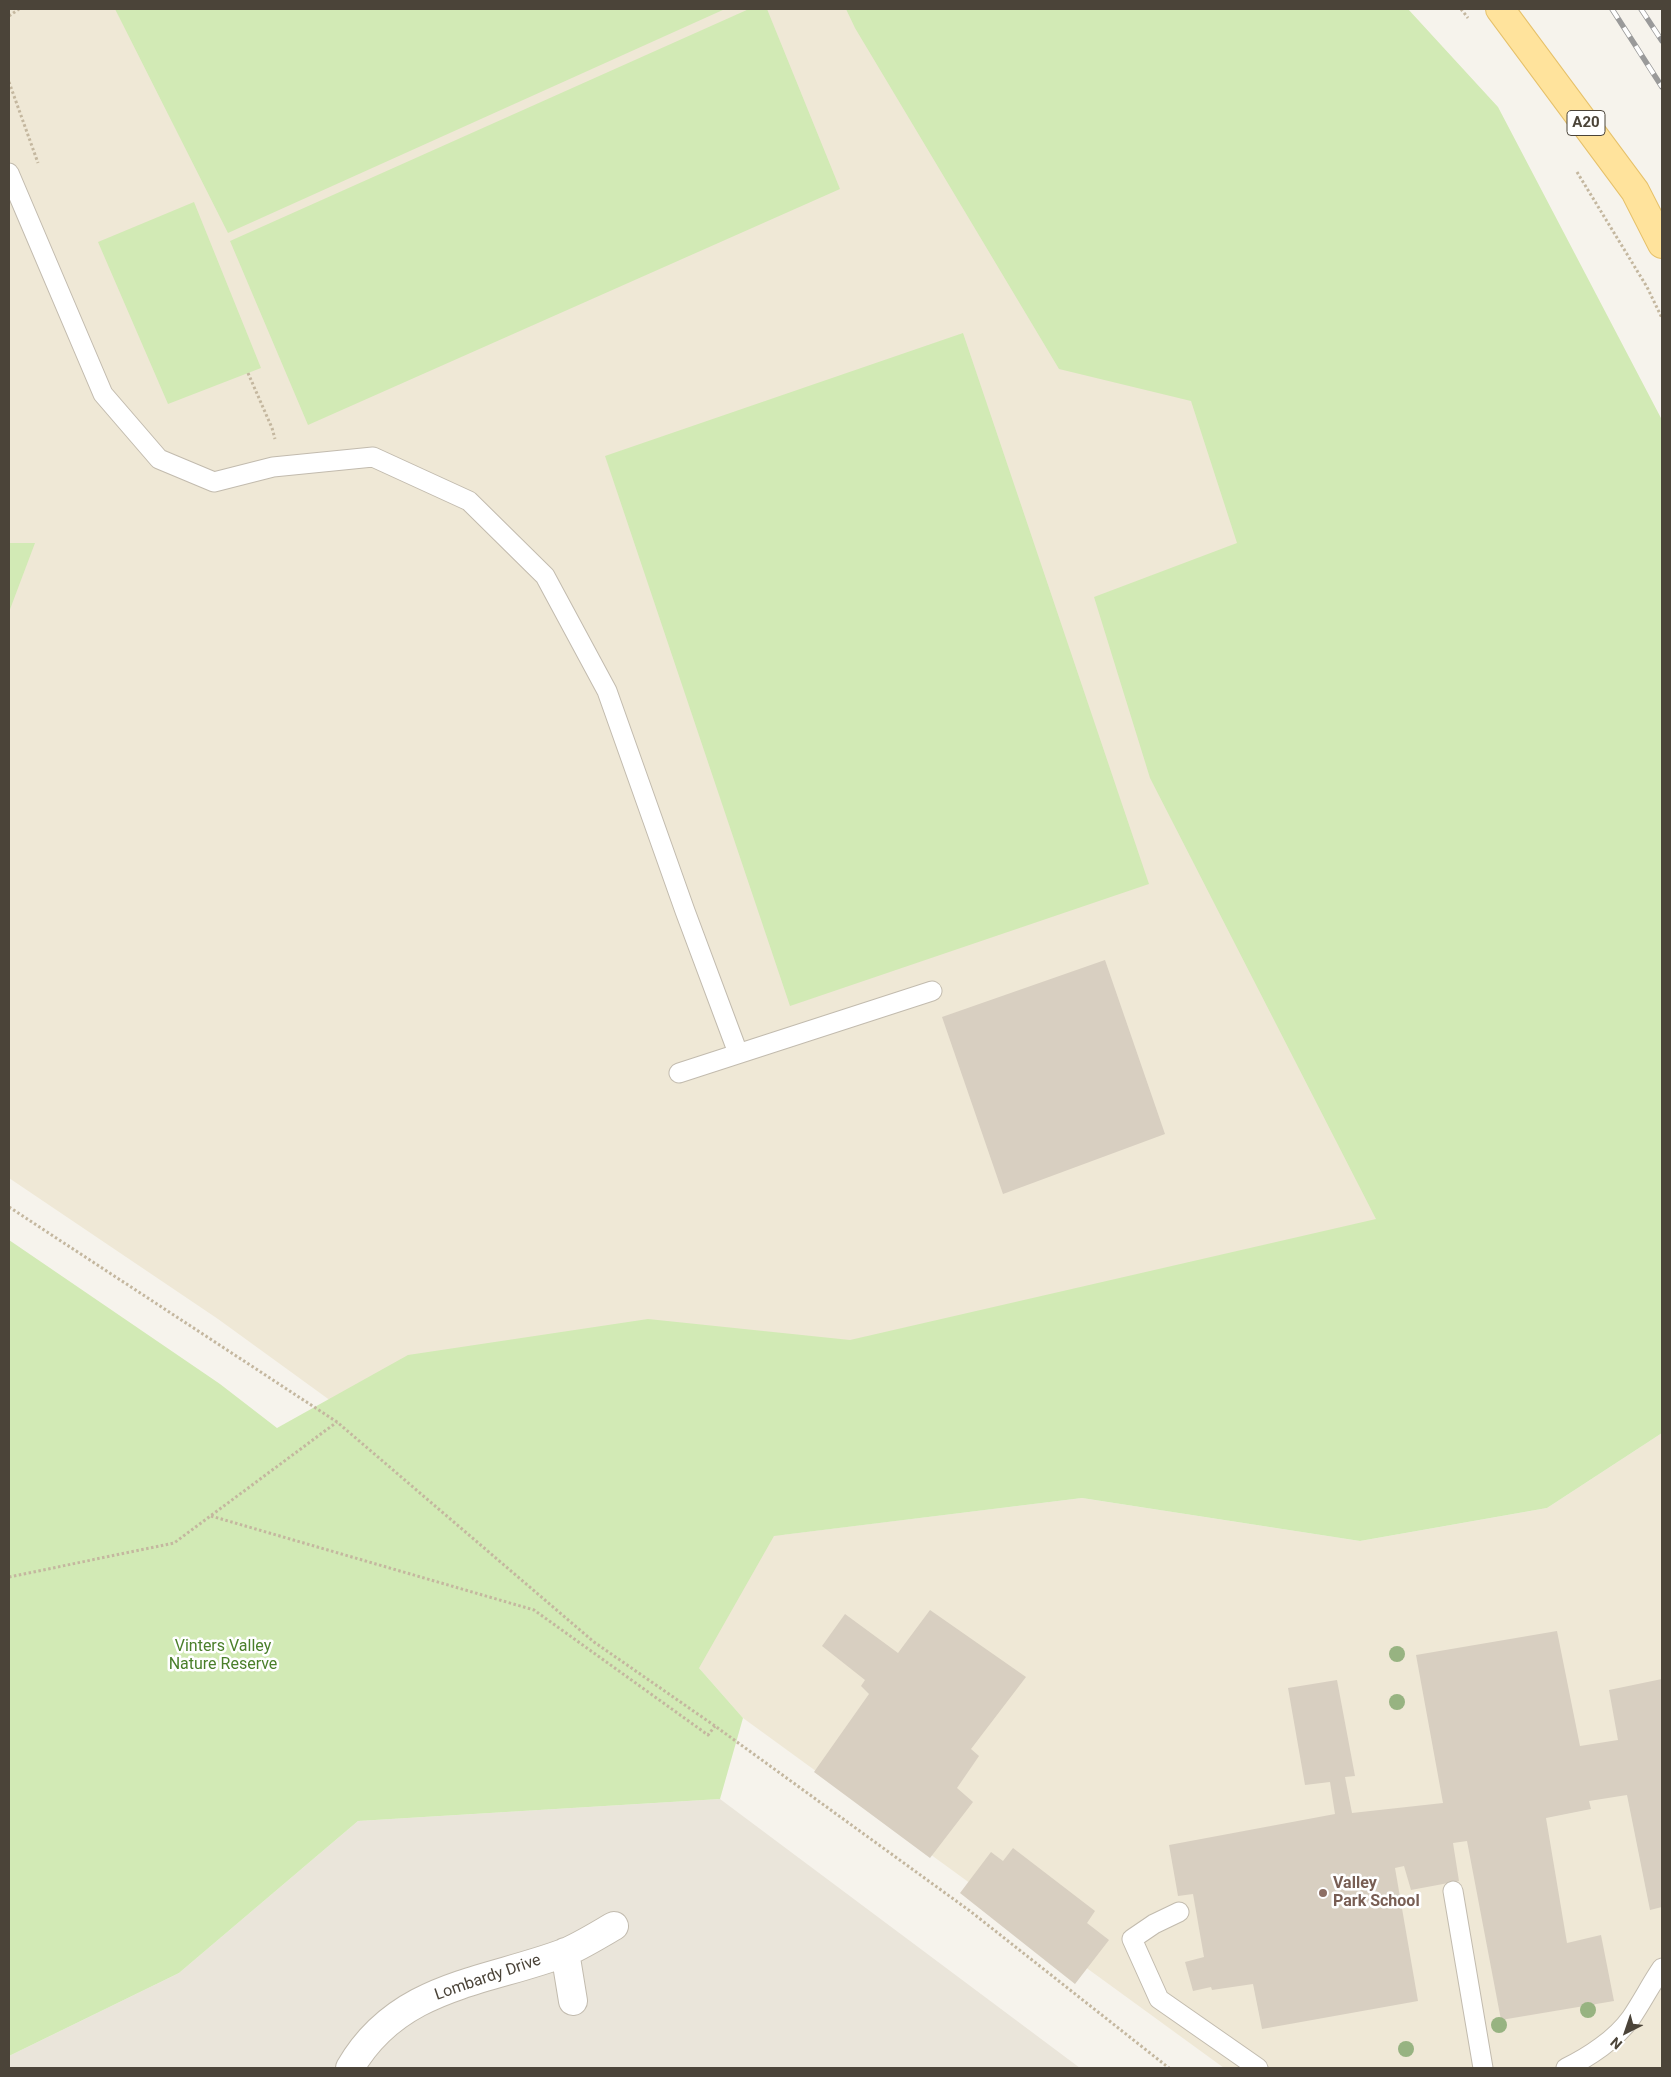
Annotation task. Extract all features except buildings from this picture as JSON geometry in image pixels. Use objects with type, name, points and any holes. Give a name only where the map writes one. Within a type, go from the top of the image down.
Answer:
[{"type":"main road","name":"A20","points":[[1500,9],[1635,190],[1662,244]]},
{"type":"street","name":"Lombardy Drive","points":[[350,2068],[360,2050],[402,2010],[454,1986],[565,1952],[614,1926]]},
{"type":"street","name":"Lombardy Drive","points":[[565,1952],[573,2001]]},
{"type":"lane","points":[[9,173],[102,394],[159,459],[214,482],[280,467],[373,457],[469,501],[545,576],[607,691],[685,911],[738,1053]]},
{"type":"lane","points":[[679,1073],[932,991]]},
{"type":"lane","points":[[1454,1891],[1483,2068]]},
{"type":"lane","points":[[1179,1912],[1154,1924],[1132,1939],[1155,1990],[1160,1999],[1258,2068]]},
{"type":"lane","points":[[1566,2068],[1583,2060],[1612,2037],[1630,2019],[1662,1968]]},
{"type":"path","points":[[9,16],[19,9]]},
{"type":"path","points":[[1461,9],[1472,23]]},
{"type":"path","points":[[1576,170],[1647,288],[1662,318]]},
{"type":"path","points":[[248,373],[272,428],[280,467]]},
{"type":"path","points":[[9,1207],[337,1422],[594,1642],[715,1726],[970,1911],[1169,2068]]},
{"type":"path","points":[[9,1578],[174,1543],[337,1422]]},
{"type":"path","points":[[211,1516],[534,1610],[708,1735],[715,1726]]},
{"type":"shaded area","points":[[9,9],[1320,9],[1662,1330],[781,1535],[1082,1498],[1360,1541],[1547,1508],[1662,1433],[1662,2068],[1224,2068],[743,1718],[699,1668],[218,1319],[9,1178]]},
{"type":"shaded area","points":[[720,1799],[1080,2068],[9,2068],[9,2056],[179,1973],[358,1821]]},
{"type":"green space","points":[[115,9],[725,9],[228,233]]},
{"type":"green space","points":[[749,9],[767,9],[840,189],[308,425],[230,241]]},
{"type":"green space","name":"Vinters Valley Nature Reserve","points":[[846,9],[1408,9],[1498,107],[1662,420],[1662,1433],[1547,1508],[1360,1541],[1082,1498],[774,1536],[699,1668],[743,1718],[720,1799],[358,1821],[179,1973],[9,2056],[9,1240],[220,1384],[277,1428],[408,1355],[648,1319],[850,1340],[1376,1219],[1150,778],[1094,597],[1237,543],[1191,401],[1059,369],[855,28]]},
{"type":"green space","points":[[194,202],[261,368],[168,404],[98,242]]},
{"type":"green space","points":[[963,333],[1149,884],[790,1006],[605,456]]},
{"type":"green space","points":[[9,543],[35,543],[9,612]]},
{"type":"railway","points":[[1612,9],[1662,87]]},
{"type":"railway","points":[[1641,9],[1662,41]]},
{"type":"place","name":"Valley Park School","points":[[1323,1893]]}]
